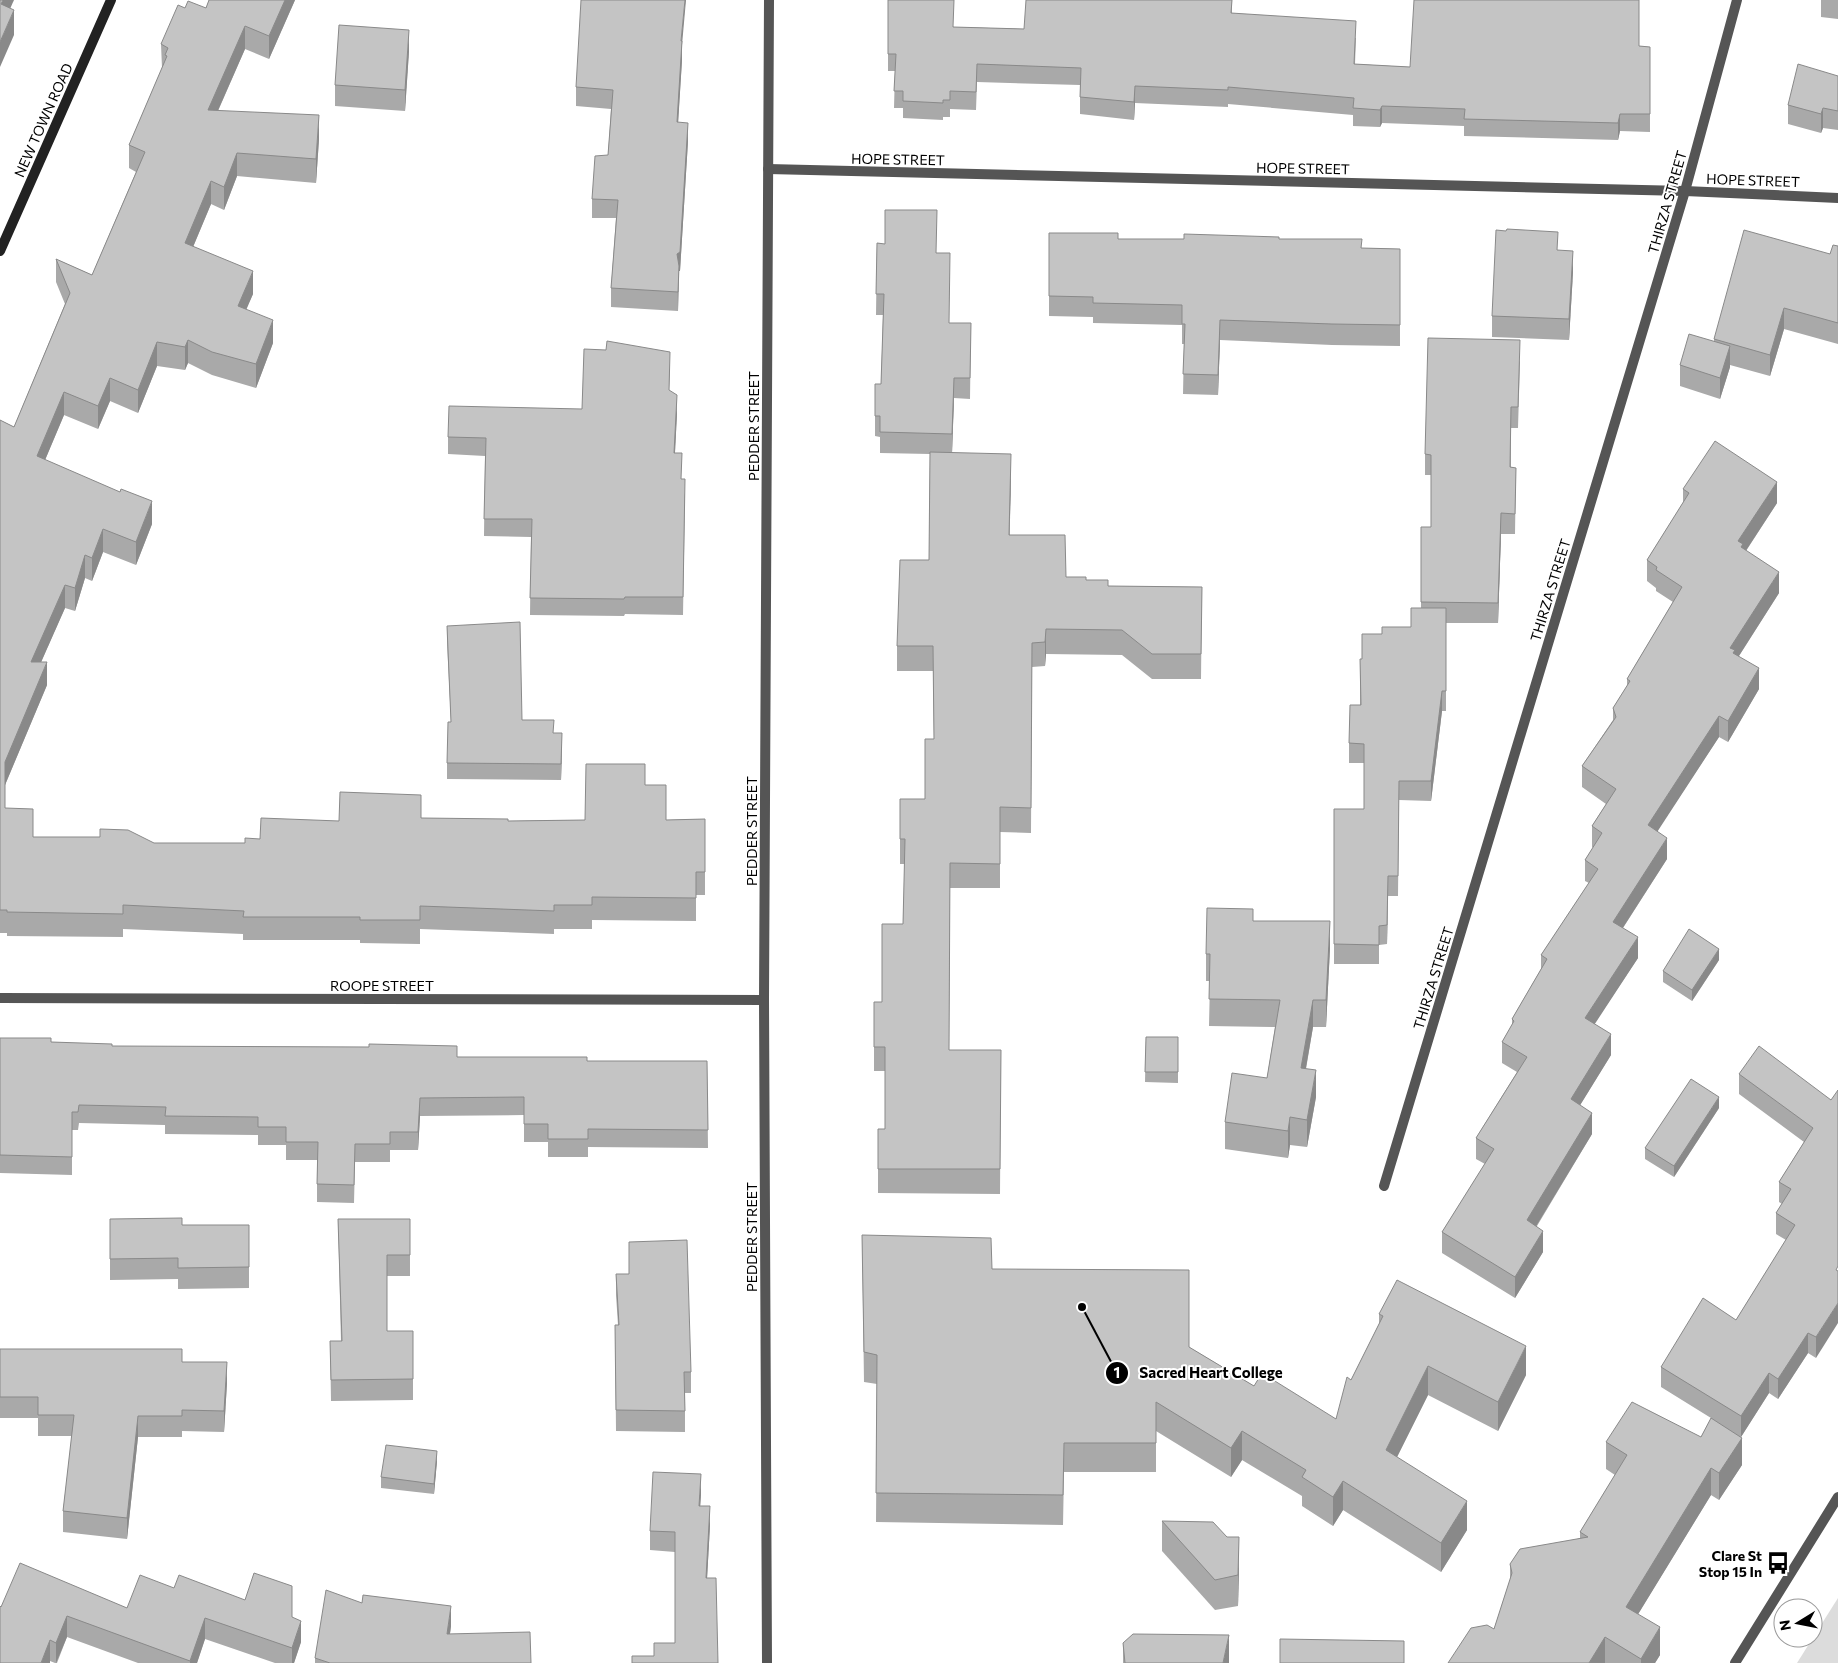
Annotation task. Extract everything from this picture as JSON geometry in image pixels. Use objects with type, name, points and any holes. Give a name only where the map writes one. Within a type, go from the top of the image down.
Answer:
[{"type":"main road","name":"NEW TOWN ROAD","points":[[0,251],[111,0]]},
{"type":"street","name":"PEDDER STREET","points":[[767,1663],[764,1000],[768,0]]},
{"type":"street","name":"THIRZA STREET","points":[[1384,1186],[1685,191],[1737,0]]},
{"type":"street","name":"HOPE STREET","points":[[768,169],[1685,191],[1838,198]]},
{"type":"street","name":"ROOPE STREET","points":[[0,998],[764,1000]]},
{"type":"street","points":[[1734,1663],[1838,1497]]},
{"type":"shaded area","points":[[1838,1598],[1838,1663],[1797,1663],[1806,1648],[1823,1648],[1823,1622]]},
{"type":"building","points":[[0,0],[3,0],[1,4],[14,10],[0,42]]},
{"type":"building","points":[[209,0],[285,0],[269,36],[245,26],[208,110],[319,115],[316,159],[237,153],[224,187],[211,181],[185,243],[253,271],[238,306],[273,320],[256,364],[212,352],[188,340],[185,347],[157,342],[138,390],[110,378],[98,406],[64,392],[37,456],[120,492],[121,489],[152,501],[136,542],[103,529],[92,558],[85,555],[75,588],[65,585],[31,662],[47,662],[5,762],[5,808],[33,809],[33,837],[100,837],[100,829],[128,830],[154,843],[245,843],[245,838],[260,839],[261,818],[339,821],[340,792],[421,795],[421,818],[508,819],[508,821],[585,820],[586,764],[645,764],[645,785],[666,785],[666,820],[705,819],[705,872],[696,872],[696,898],[592,897],[592,905],[554,905],[554,911],[420,906],[420,920],[360,920],[360,917],[243,917],[244,911],[123,905],[123,914],[7,912],[7,910],[0,910],[0,420],[14,427],[70,293],[56,259],[92,275],[145,152],[129,145],[167,56],[165,55],[168,48],[161,44],[178,5],[185,8],[188,1],[206,8]]},
{"type":"building","points":[[581,0],[685,0],[677,122],[688,123],[680,252],[677,254],[679,266],[678,292],[611,288],[618,200],[592,199],[595,156],[608,155],[613,90],[576,87]]},
{"type":"building","points":[[888,0],[954,0],[953,27],[1024,29],[1026,0],[1232,0],[1231,13],[1356,21],[1354,64],[1410,67],[1414,0],[1639,0],[1639,46],[1650,47],[1650,114],[1620,114],[1618,123],[1464,119],[1465,109],[1382,106],[1380,110],[1353,108],[1354,98],[1228,87],[1228,90],[1135,86],[1134,102],[1080,97],[1081,68],[977,64],[976,92],[950,91],[950,100],[943,100],[943,103],[903,101],[903,91],[894,91],[896,54],[888,54]]},
{"type":"building","points":[[339,25],[409,30],[405,90],[335,85]]},
{"type":"building","points":[[1798,64],[1838,76],[1838,111],[1823,108],[1821,114],[1788,105]]},
{"type":"building","points":[[885,210],[937,210],[936,253],[950,253],[949,323],[971,323],[970,378],[954,378],[952,434],[880,432],[880,416],[875,416],[875,384],[881,384],[884,294],[876,294],[877,243],[885,244]]},
{"type":"building","points":[[1507,229],[1558,232],[1557,250],[1573,251],[1569,319],[1492,316],[1496,230],[1506,231]]},
{"type":"building","points":[[1744,230],[1830,254],[1833,245],[1838,246],[1838,323],[1784,308],[1770,355],[1714,339]]},
{"type":"building","points":[[1049,233],[1118,233],[1118,239],[1184,239],[1184,234],[1279,237],[1279,239],[1362,239],[1361,248],[1400,249],[1400,325],[1220,320],[1218,375],[1183,374],[1185,324],[1182,324],[1182,305],[1093,303],[1093,297],[1049,296]]},
{"type":"building","points":[[1689,334],[1730,346],[1720,378],[1680,365]]},
{"type":"building","points":[[1428,338],[1520,340],[1518,407],[1511,407],[1510,467],[1516,468],[1515,514],[1501,513],[1498,603],[1421,602],[1421,527],[1431,527],[1431,455],[1425,454]]},
{"type":"building","points":[[607,341],[670,352],[669,390],[677,395],[674,453],[682,453],[681,479],[685,479],[683,597],[625,597],[624,599],[530,598],[532,519],[484,519],[486,438],[448,437],[449,406],[582,409],[584,349],[606,350]]},
{"type":"building","points":[[1715,441],[1777,482],[1738,541],[1743,544],[1741,547],[1779,572],[1730,648],[1735,650],[1733,653],[1759,668],[1728,721],[1719,716],[1648,825],[1667,838],[1613,922],[1638,937],[1585,1018],[1611,1034],[1571,1099],[1592,1113],[1527,1220],[1543,1231],[1515,1277],[1442,1232],[1494,1149],[1476,1138],[1527,1057],[1502,1042],[1514,1021],[1512,1019],[1547,959],[1541,955],[1598,869],[1585,860],[1602,833],[1592,826],[1616,789],[1582,766],[1616,717],[1613,708],[1630,681],[1627,679],[1682,587],[1656,570],[1657,567],[1647,560],[1689,493],[1683,489]]},
{"type":"building","points":[[930,452],[1011,454],[1009,535],[1065,535],[1066,577],[1086,577],[1086,580],[1108,580],[1108,586],[1202,587],[1201,654],[1152,654],[1122,630],[1046,629],[1045,642],[1032,643],[1031,808],[1000,807],[1000,864],[950,863],[949,1050],[1001,1050],[1000,1169],[878,1169],[878,1129],[885,1129],[885,1047],[874,1047],[874,1002],[882,1002],[882,924],[903,924],[905,839],[900,839],[900,799],[925,799],[925,739],[934,739],[933,646],[897,646],[900,560],[929,560]]},
{"type":"building","points":[[1411,608],[1446,608],[1446,691],[1442,691],[1431,781],[1399,781],[1398,876],[1388,876],[1387,925],[1379,926],[1379,945],[1334,944],[1334,809],[1364,809],[1364,744],[1349,743],[1350,705],[1361,705],[1360,659],[1362,659],[1362,634],[1382,634],[1382,627],[1411,627]]},
{"type":"building","points":[[520,622],[522,720],[554,720],[553,733],[562,733],[561,764],[447,763],[448,722],[451,722],[447,626]]},
{"type":"building","points":[[1207,908],[1253,909],[1253,921],[1330,921],[1326,1000],[1313,1000],[1301,1068],[1316,1070],[1307,1120],[1290,1117],[1288,1131],[1225,1122],[1232,1073],[1267,1078],[1280,1000],[1209,999],[1210,954],[1206,954]]},
{"type":"building","points":[[1689,929],[1719,949],[1692,990],[1663,971]]},
{"type":"building","points":[[1146,1037],[1178,1037],[1178,1072],[1145,1072]]},
{"type":"building","points":[[0,1038],[51,1038],[51,1042],[112,1044],[112,1046],[369,1047],[369,1044],[457,1046],[457,1057],[587,1057],[587,1061],[707,1061],[708,1130],[588,1129],[588,1139],[548,1139],[548,1124],[524,1124],[524,1097],[420,1098],[418,1132],[390,1132],[390,1144],[355,1144],[354,1185],[317,1184],[318,1142],[286,1142],[286,1127],[258,1127],[258,1117],[165,1116],[166,1107],[79,1105],[78,1112],[72,1112],[72,1157],[0,1155]]},
{"type":"building","points":[[1759,1046],[1831,1100],[1838,1090],[1838,1266],[1836,1270],[1838,1271],[1838,1303],[1816,1337],[1808,1333],[1778,1379],[1769,1373],[1741,1416],[1661,1367],[1703,1298],[1736,1320],[1795,1225],[1776,1213],[1791,1189],[1779,1182],[1813,1128],[1739,1074]]},
{"type":"building","points":[[1691,1079],[1719,1097],[1674,1166],[1645,1148]]},
{"type":"building","points":[[182,1218],[182,1225],[249,1225],[249,1267],[178,1268],[178,1258],[110,1259],[110,1219]]},
{"type":"building","points":[[338,1219],[410,1219],[410,1255],[387,1255],[387,1331],[413,1331],[413,1379],[331,1380],[330,1341],[342,1341]]},
{"type":"building","points":[[862,1235],[991,1238],[992,1269],[1189,1270],[1189,1347],[1254,1386],[1262,1373],[1336,1419],[1347,1377],[1351,1380],[1383,1316],[1379,1314],[1397,1280],[1526,1346],[1498,1402],[1428,1366],[1386,1450],[1467,1501],[1441,1543],[1343,1481],[1333,1497],[1302,1477],[1306,1470],[1242,1431],[1231,1448],[1156,1402],[1156,1443],[1064,1443],[1063,1495],[876,1493],[877,1355],[864,1352]]},
{"type":"building","points":[[687,1240],[691,1372],[684,1372],[685,1411],[616,1410],[615,1325],[619,1325],[616,1274],[629,1274],[629,1242]]},
{"type":"building","points":[[0,1349],[182,1349],[182,1362],[227,1362],[224,1411],[182,1410],[182,1416],[138,1416],[127,1518],[63,1511],[74,1415],[38,1415],[38,1397],[0,1397]]},
{"type":"building","points":[[1632,1402],[1701,1437],[1711,1418],[1742,1438],[1719,1473],[1711,1468],[1626,1607],[1660,1627],[1641,1659],[1605,1637],[1589,1663],[1448,1663],[1471,1628],[1487,1625],[1494,1629],[1512,1573],[1510,1564],[1520,1549],[1588,1537],[1580,1532],[1627,1455],[1606,1442]]},
{"type":"building","points":[[386,1445],[437,1451],[434,1484],[381,1477]]},
{"type":"building","points":[[653,1472],[701,1474],[699,1506],[710,1506],[706,1578],[716,1578],[718,1663],[632,1663],[632,1656],[654,1656],[654,1643],[675,1643],[675,1532],[650,1531]]},
{"type":"building","points":[[1162,1521],[1213,1522],[1227,1537],[1239,1537],[1238,1575],[1215,1580]]},
{"type":"building","points":[[20,1563],[127,1608],[140,1575],[174,1588],[179,1575],[245,1600],[254,1573],[292,1586],[292,1617],[301,1621],[292,1648],[205,1618],[190,1661],[67,1616],[56,1643],[50,1640],[41,1663],[0,1663],[0,1606]]},
{"type":"building","points":[[326,1590],[362,1603],[363,1595],[451,1606],[447,1634],[530,1632],[531,1663],[330,1663],[315,1658]]},
{"type":"building","points":[[1133,1634],[1229,1635],[1223,1663],[1125,1663],[1123,1643]]},
{"type":"building","points":[[1280,1639],[1404,1641],[1404,1663],[1280,1663]]},
{"type":"place","name":"Sacred Heart College","points":[[1082,1307]]},
{"type":"place","name":"Clare St Stop 15 In","points":[[1778,1563]]}]
